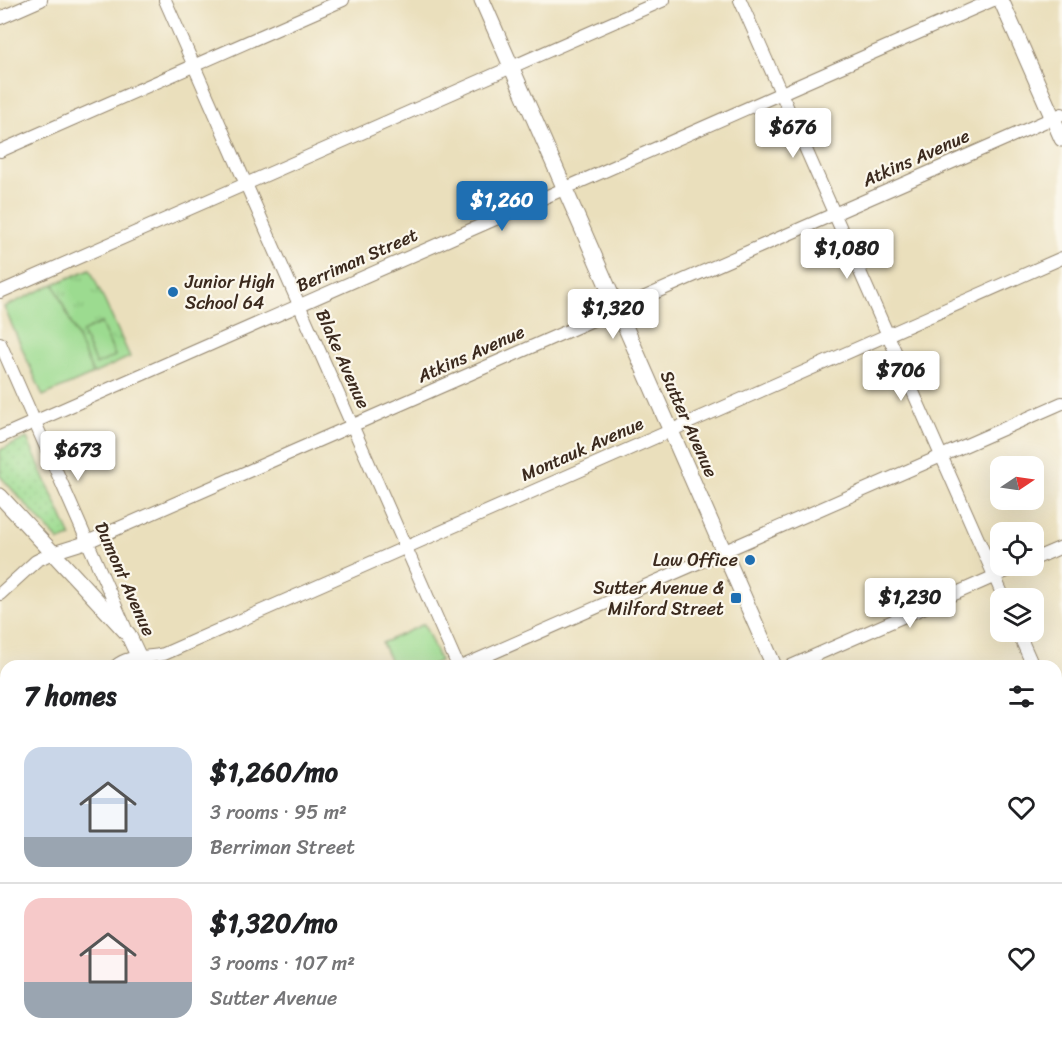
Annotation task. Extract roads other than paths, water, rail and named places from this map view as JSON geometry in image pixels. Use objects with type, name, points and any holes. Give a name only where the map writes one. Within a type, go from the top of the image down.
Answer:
[{"type":"street","points":[[0,18],[41,0]]},
{"type":"street","name":"Blake Avenue","points":[[165,0],[455,660]]},
{"type":"street","points":[[0,151],[342,0]]},
{"type":"street","name":"Sutter Avenue","points":[[482,0],[771,660]]},
{"type":"street","points":[[0,292],[664,0]]},
{"type":"street","points":[[740,0],[990,567]]},
{"type":"street","name":"Berriman Street","points":[[0,437],[993,0]]},
{"type":"street","points":[[1001,0],[1057,116],[1062,139]]},
{"type":"street","name":"Atkins Avenue","points":[[0,594],[36,561],[52,553],[87,542],[1057,116]]},
{"type":"street","name":"Montauk Avenue","points":[[147,660],[1062,258]]},
{"type":"street","name":"Dumont Avenue","points":[[0,343],[140,660]]},
{"type":"street","points":[[477,660],[1062,403]]},
{"type":"street","points":[[0,496],[128,634]]},
{"type":"street","points":[[1044,555],[1062,547]]},
{"type":"street","points":[[805,660],[994,576],[999,588]]},
{"type":"street","points":[[1022,642],[1030,660]]},
{"type":"place","name":"Junior High School 64","points":[[173,292]]},
{"type":"place","name":"Law Office","points":[[750,560]]},
{"type":"place","name":"Sutter Avenue & Milford Street","points":[[736,598]]}]
